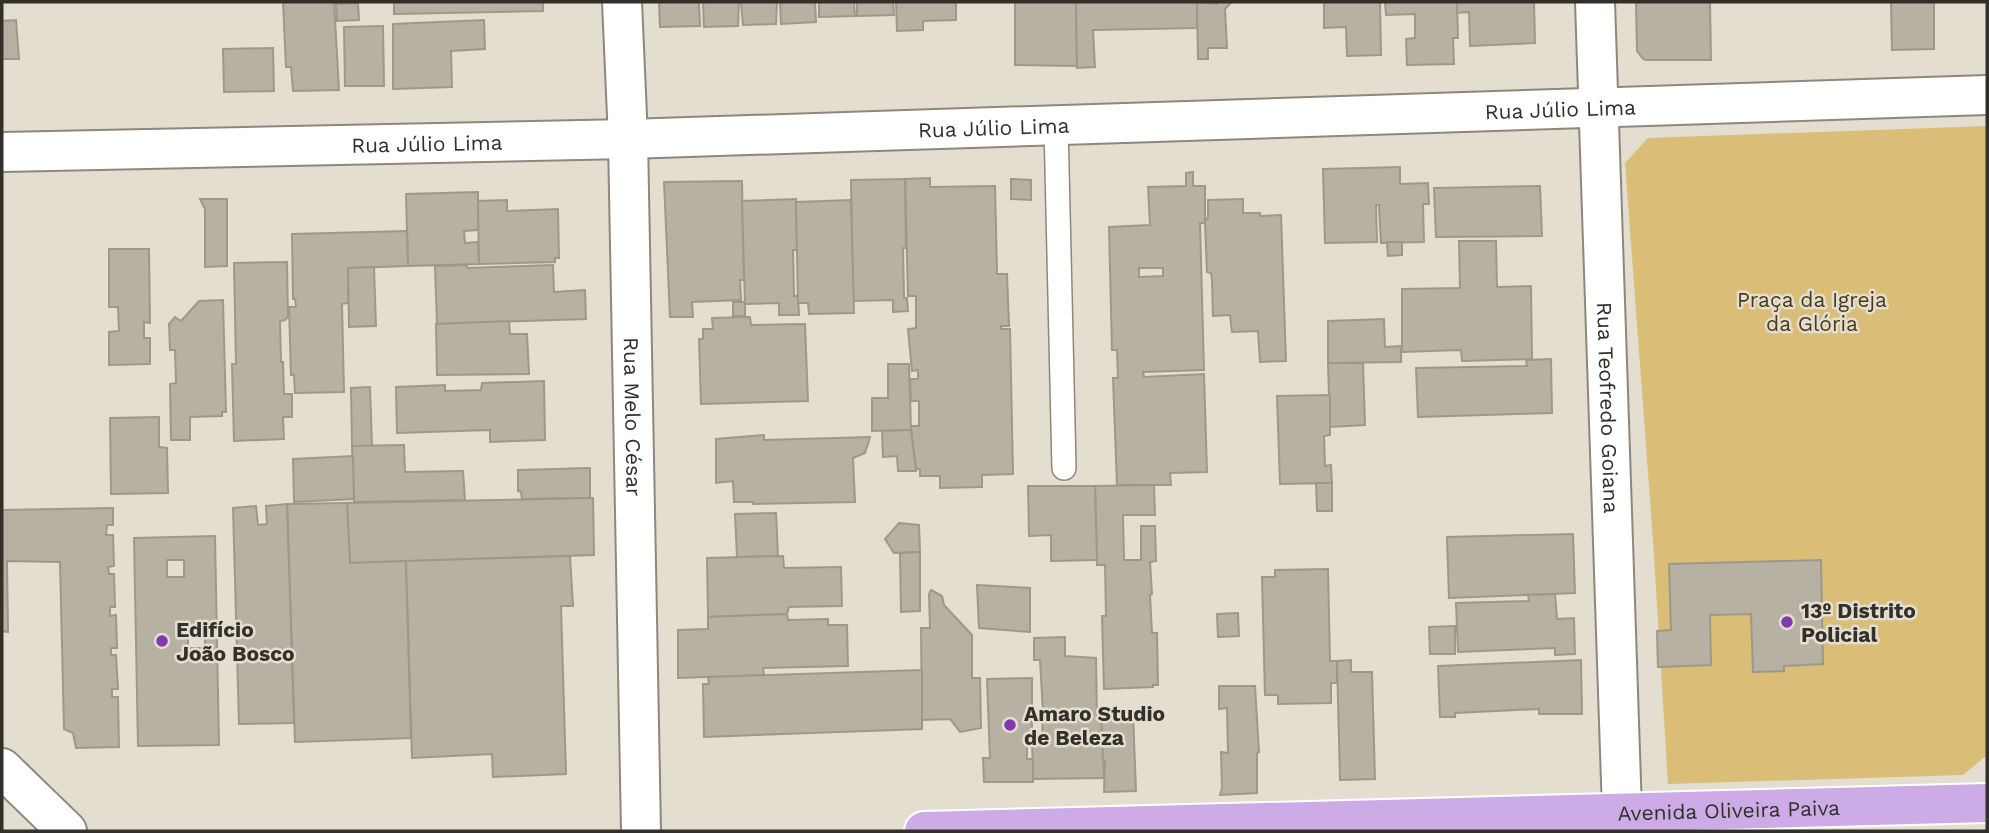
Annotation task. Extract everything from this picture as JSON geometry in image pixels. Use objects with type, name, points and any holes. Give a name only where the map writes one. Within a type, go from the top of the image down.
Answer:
[{"type":"main road","name":"Avenida Oliveira Paiva","points":[[924,831],[1987,803]]},
{"type":"street","name":"Rua Melo César","points":[[622,2],[628,139],[641,831]]},
{"type":"street","name":"Rua Teofredo Goiana","points":[[1595,2],[1622,812]]},
{"type":"street","name":"Rua Júlio Lima","points":[[2,152],[628,139],[1599,106],[1987,96]]},
{"type":"street","points":[[2,768],[66,831]]},
{"type":"lane","points":[[1056,125],[1064,468]]},
{"type":"green space","name":"Praça da Igreja da Glória","points":[[1987,126],[1987,755],[1963,775],[1668,784],[1625,163],[1648,138]]},
{"type":"building","points":[[283,2],[334,2],[339,90],[293,91],[291,67],[286,67]]},
{"type":"building","points":[[394,2],[543,2],[543,11],[394,14]]},
{"type":"building","points":[[659,2],[699,2],[700,26],[660,27]]},
{"type":"building","points":[[703,2],[739,2],[738,26],[704,27]]},
{"type":"building","points":[[741,2],[777,2],[776,24],[743,25]]},
{"type":"building","points":[[780,2],[815,2],[816,22],[781,24]]},
{"type":"building","points":[[819,2],[854,2],[855,16],[819,17]]},
{"type":"building","points":[[857,2],[893,2],[894,15],[857,16]]},
{"type":"building","points":[[896,2],[956,2],[956,20],[923,21],[923,30],[897,31]]},
{"type":"building","points":[[1015,2],[1076,2],[1077,66],[1015,65]]},
{"type":"building","points":[[1076,2],[1197,2],[1197,28],[1093,30],[1095,67],[1077,68]]},
{"type":"building","points":[[1197,2],[1232,2],[1225,9],[1227,48],[1208,48],[1208,59],[1198,59]]},
{"type":"building","points":[[1324,2],[1380,2],[1381,55],[1347,56],[1346,27],[1324,28]]},
{"type":"building","points":[[1385,2],[1457,2],[1458,38],[1453,38],[1454,64],[1407,65],[1406,39],[1415,38],[1415,14],[1386,15]]},
{"type":"building","points":[[1457,2],[1534,2],[1535,43],[1470,46],[1469,12],[1457,13]]},
{"type":"building","points":[[1636,2],[1710,2],[1711,60],[1643,59],[1637,51]]},
{"type":"building","points":[[1891,2],[1934,2],[1934,49],[1892,50]]},
{"type":"building","points":[[358,3],[359,20],[337,21],[336,4]]},
{"type":"building","points":[[16,20],[19,59],[2,59],[2,21]]},
{"type":"building","points":[[484,20],[485,49],[451,51],[452,87],[393,89],[393,24]]},
{"type":"building","points":[[383,26],[384,86],[345,86],[344,27]]},
{"type":"building","points":[[273,48],[274,91],[224,92],[223,49]]},
{"type":"building","points":[[1400,167],[1400,184],[1428,183],[1429,204],[1423,204],[1424,242],[1381,243],[1379,205],[1376,205],[1377,242],[1325,243],[1323,169]]},
{"type":"building","points":[[1193,172],[1193,186],[1205,186],[1205,223],[1200,223],[1204,370],[1143,372],[1144,377],[1204,374],[1207,472],[1170,473],[1171,485],[1117,485],[1113,378],[1118,378],[1117,350],[1112,350],[1109,227],[1150,225],[1148,187],[1186,186],[1186,173]],"holes":[[[1139,268],[1163,268],[1163,276],[1139,277]]]},
{"type":"building","points":[[930,178],[930,187],[995,186],[997,274],[1007,274],[1009,326],[1001,326],[1001,329],[1010,329],[1013,474],[982,475],[982,487],[940,488],[940,476],[920,476],[920,469],[916,469],[911,426],[919,426],[919,401],[911,401],[910,379],[918,379],[918,370],[912,371],[908,329],[916,328],[916,296],[908,296],[905,179]]},
{"type":"building","points":[[905,179],[904,298],[907,298],[908,311],[893,312],[893,300],[853,301],[851,180]]},
{"type":"building","points":[[1011,179],[1031,180],[1031,200],[1011,199]]},
{"type":"building","points":[[742,181],[744,280],[740,280],[741,300],[692,302],[693,317],[670,317],[664,182]]},
{"type":"building","points":[[1540,186],[1542,236],[1436,237],[1434,188]]},
{"type":"building","points":[[478,192],[478,230],[464,231],[465,243],[478,242],[479,264],[408,266],[406,194]]},
{"type":"building","points":[[200,199],[227,199],[227,266],[205,267],[205,209]]},
{"type":"building","points":[[796,199],[794,296],[798,296],[799,315],[779,315],[779,303],[745,304],[742,201]]},
{"type":"building","points":[[1243,199],[1243,213],[1260,213],[1260,216],[1281,215],[1286,361],[1260,362],[1258,331],[1232,332],[1230,315],[1213,316],[1212,280],[1211,273],[1207,272],[1205,223],[1208,218],[1208,200]]},
{"type":"building","points":[[507,200],[507,211],[558,209],[559,258],[555,258],[555,262],[479,264],[478,201]]},
{"type":"building","points":[[851,200],[854,313],[809,314],[808,303],[798,303],[796,202]]},
{"type":"building","points":[[407,231],[408,266],[348,268],[348,303],[342,304],[344,392],[295,393],[294,375],[291,375],[289,307],[296,307],[293,299],[292,234]]},
{"type":"building","points":[[1459,241],[1496,241],[1497,287],[1531,286],[1532,359],[1462,361],[1461,350],[1402,352],[1402,289],[1460,288]]},
{"type":"building","points":[[1387,242],[1402,242],[1402,255],[1388,256]]},
{"type":"building","points":[[109,249],[149,249],[150,323],[144,322],[144,338],[150,338],[150,364],[109,365],[109,332],[119,331],[118,307],[109,307]]},
{"type":"building","points":[[287,262],[288,317],[280,321],[281,362],[284,394],[292,394],[292,417],[283,417],[284,439],[234,441],[234,263]]},
{"type":"building","points":[[467,265],[467,268],[553,265],[554,292],[585,290],[586,319],[437,324],[435,266]]},
{"type":"building","points":[[374,267],[376,326],[349,327],[348,268]]},
{"type":"building","points":[[223,300],[226,412],[222,412],[222,416],[190,417],[190,440],[171,440],[170,384],[176,383],[175,350],[170,350],[169,324],[175,317],[181,321],[199,301]]},
{"type":"building","points":[[733,302],[745,302],[745,316],[733,316]]},
{"type":"building","points":[[750,317],[751,325],[805,324],[808,401],[701,404],[699,339],[703,339],[703,329],[713,329],[712,318]]},
{"type":"building","points":[[1384,319],[1385,347],[1401,346],[1401,362],[1328,363],[1328,321]]},
{"type":"building","points":[[509,321],[510,334],[527,334],[529,374],[437,375],[436,324]]},
{"type":"building","points":[[1551,359],[1552,413],[1418,417],[1416,368],[1527,366],[1526,360]]},
{"type":"building","points":[[1328,363],[1363,363],[1365,425],[1330,427]]},
{"type":"building","points":[[888,364],[909,364],[911,430],[872,431],[872,398],[888,398]]},
{"type":"building","points":[[544,381],[545,440],[490,442],[490,430],[397,433],[396,387],[445,385],[445,391],[481,390],[482,383]]},
{"type":"building","points":[[370,387],[372,446],[352,446],[351,388]]},
{"type":"building","points":[[1330,395],[1330,435],[1324,436],[1325,466],[1331,465],[1332,483],[1280,484],[1277,396]]},
{"type":"building","points":[[159,417],[159,447],[167,448],[168,493],[111,494],[110,418]]},
{"type":"building","points":[[911,430],[916,471],[898,471],[897,456],[883,457],[882,431]]},
{"type":"building","points":[[764,435],[764,440],[870,437],[865,453],[853,458],[855,502],[734,502],[733,481],[716,483],[716,439]]},
{"type":"building","points":[[404,445],[405,472],[463,471],[465,500],[354,502],[352,446]]},
{"type":"building","points":[[353,456],[354,499],[294,502],[293,459]]},
{"type":"building","points":[[590,468],[590,498],[522,499],[521,492],[518,491],[518,470]]},
{"type":"building","points":[[1316,483],[1332,483],[1332,511],[1317,511]]},
{"type":"building","points":[[1154,485],[1155,515],[1123,515],[1124,560],[1141,560],[1141,526],[1155,526],[1156,561],[1150,562],[1150,595],[1152,633],[1157,633],[1158,685],[1104,689],[1102,616],[1106,616],[1105,565],[1097,565],[1095,486]]},
{"type":"building","points":[[1028,486],[1095,486],[1097,560],[1051,561],[1051,535],[1029,536]]},
{"type":"building","points":[[593,498],[594,555],[350,563],[347,503]]},
{"type":"building","points":[[347,503],[350,563],[406,561],[411,738],[295,742],[287,504]]},
{"type":"building","points":[[287,504],[294,723],[239,724],[233,508],[256,506],[258,525],[267,524],[266,506]]},
{"type":"building","points":[[113,508],[113,525],[107,525],[106,535],[113,535],[114,566],[108,567],[109,574],[114,574],[115,607],[110,607],[110,616],[116,615],[117,648],[111,648],[111,655],[116,655],[118,689],[112,689],[112,697],[118,697],[119,747],[76,748],[73,733],[64,729],[60,562],[7,561],[8,632],[2,631],[2,510]]},
{"type":"building","points":[[776,513],[778,556],[737,557],[735,514]]},
{"type":"building","points":[[899,523],[919,525],[920,552],[894,553],[885,539]]},
{"type":"building","points":[[1573,534],[1575,593],[1449,598],[1447,537]]},
{"type":"building","name":"Edifício João Bosco","points":[[215,536],[219,745],[138,746],[134,538]],"holes":[[[167,560],[184,560],[184,577],[167,577]],[[188,634],[205,634],[205,648],[188,648]]]},
{"type":"building","points":[[920,552],[920,611],[901,612],[900,553]]},
{"type":"building","points":[[570,556],[573,606],[561,606],[566,774],[493,777],[492,754],[412,758],[406,561]]},
{"type":"building","points":[[783,556],[784,568],[841,567],[842,606],[789,607],[787,614],[708,617],[707,558]]},
{"type":"building","name":"13º Distrito Policial","points":[[1821,560],[1823,664],[1784,666],[1784,671],[1753,672],[1751,614],[1710,615],[1711,665],[1658,667],[1657,631],[1671,630],[1669,564]]},
{"type":"building","points":[[1328,569],[1330,661],[1337,661],[1337,683],[1331,683],[1331,703],[1278,704],[1278,695],[1265,695],[1262,577],[1275,577],[1275,570]]},
{"type":"building","points":[[977,585],[1030,588],[1030,632],[979,628]]},
{"type":"building","points":[[931,590],[942,596],[944,605],[972,635],[972,678],[980,678],[981,728],[960,732],[950,719],[922,720],[921,628],[930,628]]},
{"type":"building","points":[[1555,594],[1557,619],[1574,618],[1575,654],[1555,655],[1555,648],[1458,652],[1456,603],[1529,601],[1528,595]]},
{"type":"building","points":[[1238,613],[1239,636],[1218,637],[1217,614]]},
{"type":"building","points":[[787,614],[788,620],[828,619],[828,625],[847,625],[848,666],[763,668],[764,675],[678,678],[678,630],[708,629],[708,617]]},
{"type":"building","points":[[1455,626],[1455,654],[1430,654],[1429,627]]},
{"type":"building","points":[[1065,637],[1065,656],[1096,658],[1097,720],[1102,720],[1104,778],[1033,779],[1032,737],[1042,737],[1043,712],[1040,660],[1034,660],[1034,638]]},
{"type":"building","points":[[1351,660],[1351,672],[1372,672],[1375,779],[1340,780],[1337,661]]},
{"type":"building","points":[[1581,660],[1582,714],[1539,714],[1539,709],[1455,713],[1455,717],[1440,717],[1438,666]]},
{"type":"building","points":[[922,670],[922,729],[704,737],[703,684],[709,684],[708,677]]},
{"type":"building","name":"Amaro Studio de Beleza","points":[[1032,678],[1032,742],[1027,742],[1027,759],[1033,759],[1033,782],[984,782],[983,758],[990,758],[987,679]]},
{"type":"building","points":[[1219,686],[1255,686],[1259,752],[1257,793],[1220,795],[1221,752],[1228,753],[1227,708],[1219,709]]},
{"type":"building","points":[[1133,714],[1136,791],[1104,792],[1105,761],[1101,715]]},
{"type":"place","name":"13º Distrito Policial","points":[[1787,622]]},
{"type":"place","name":"Edifício João Bosco","points":[[162,641]]},
{"type":"place","name":"Amaro Studio de Beleza","points":[[1010,725]]}]
